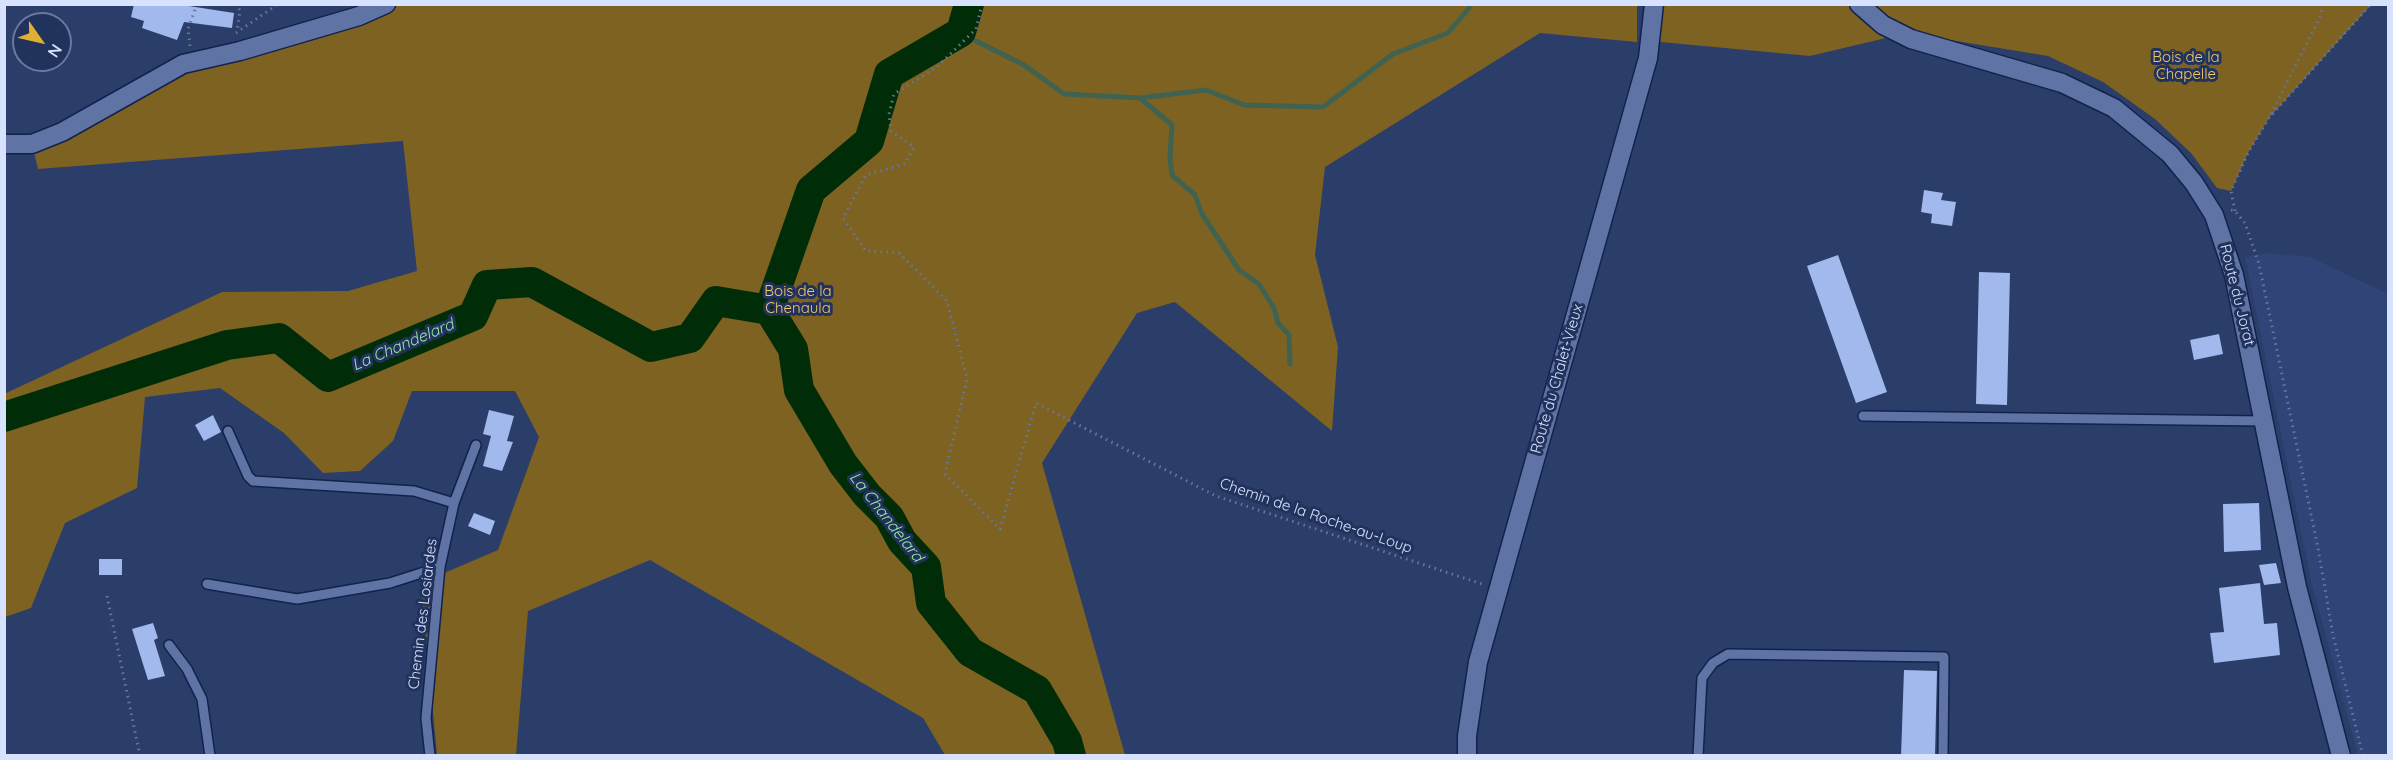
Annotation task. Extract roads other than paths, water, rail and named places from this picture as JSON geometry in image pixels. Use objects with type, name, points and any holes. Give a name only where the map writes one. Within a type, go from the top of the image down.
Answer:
[{"type":"street","points":[[4,144],[32,144],[62,132],[183,64],[240,51],[359,16],[386,4]]},
{"type":"street","name":"Route du Chalet-Vieux","points":[[1467,756],[1467,736],[1478,662],[1648,58],[1654,4]]},
{"type":"street","name":"Route du Jorat","points":[[1859,4],[1883,25],[1911,39],[2062,83],[2114,108],[2170,154],[2194,183],[2214,215],[2243,307],[2296,587],[2341,756]]},
{"type":"lane","points":[[1863,416],[2264,421]]},
{"type":"lane","points":[[228,431],[248,476],[253,480],[414,491],[454,504]]},
{"type":"lane","name":"Chemin des Losiardes","points":[[430,756],[426,718],[441,567],[454,504],[476,445]]},
{"type":"lane","points":[[207,584],[297,599],[390,583],[441,567]]},
{"type":"lane","points":[[170,645],[187,669],[202,699],[210,756]]},
{"type":"lane","points":[[1698,756],[1702,678],[1713,663],[1728,654],[1944,657],[1943,756]]},
{"type":"waterway","name":"La Chandelard","points":[[4,417],[227,345],[279,338],[328,377],[473,316],[487,285],[532,282],[651,347],[690,338],[716,301],[769,310],[811,190],[869,141],[889,74],[961,32],[969,4]]},
{"type":"waterway","points":[[976,41],[1024,65],[1064,94],[1140,98],[1206,90],[1244,105],[1323,107],[1393,54],[1448,33],[1470,7]]},
{"type":"waterway","points":[[1140,98],[1172,125],[1170,158],[1172,175],[1195,195],[1202,214],[1239,270],[1259,284],[1274,308],[1278,323],[1289,335],[1290,364]]},
{"type":"waterway","name":"La Chandelard","points":[[769,310],[793,349],[799,390],[843,464],[867,495],[889,517],[902,541],[926,567],[931,603],[970,652],[1037,690],[1067,741],[1071,756]]},
{"type":"park label","name":"Bois de la Chapelle","points":[[2186,66]]},
{"type":"park label","name":"Bois de la Chenaula","points":[[798,300]]}]
